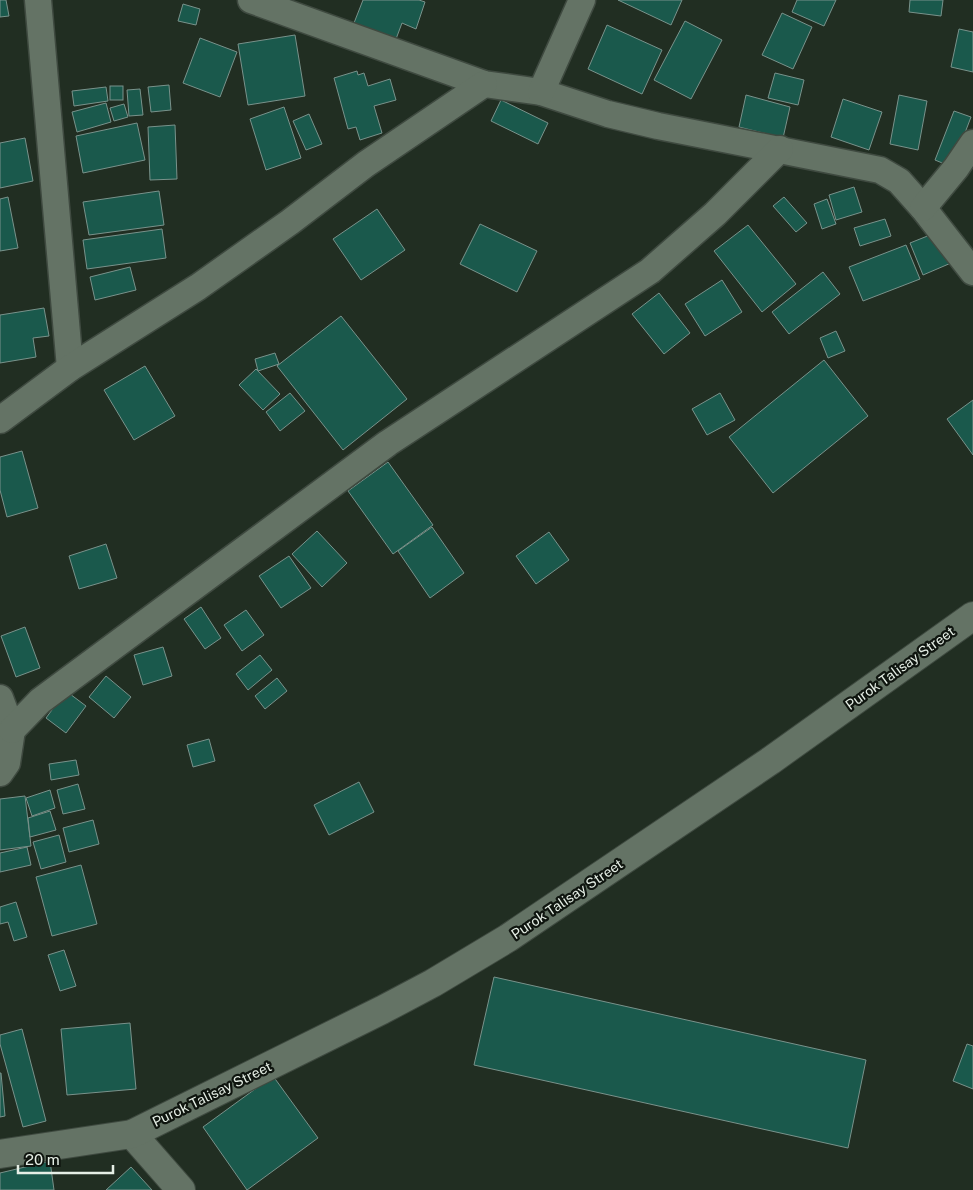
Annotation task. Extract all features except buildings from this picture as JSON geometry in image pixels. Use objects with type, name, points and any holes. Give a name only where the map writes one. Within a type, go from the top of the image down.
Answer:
[{"type":"street","points":[[38,0],[70,368]]},
{"type":"street","points":[[250,0],[484,84],[541,92],[608,114],[642,122],[880,170],[899,181],[923,208],[973,272]]},
{"type":"street","points":[[541,92],[582,0]]},
{"type":"street","points":[[0,420],[70,368],[198,287],[290,222],[366,164],[484,84]]},
{"type":"street","points":[[923,208],[956,168],[973,143]]},
{"type":"street","points":[[12,730],[40,701],[388,443],[650,271],[715,214],[780,149]]},
{"type":"street","name":"Purok Talisay Street","points":[[0,1154],[132,1134],[433,983],[508,938],[770,761],[973,616]]},
{"type":"street","points":[[0,698],[12,730],[7,763],[0,773]]},
{"type":"street","points":[[132,1134],[181,1190]]}]
